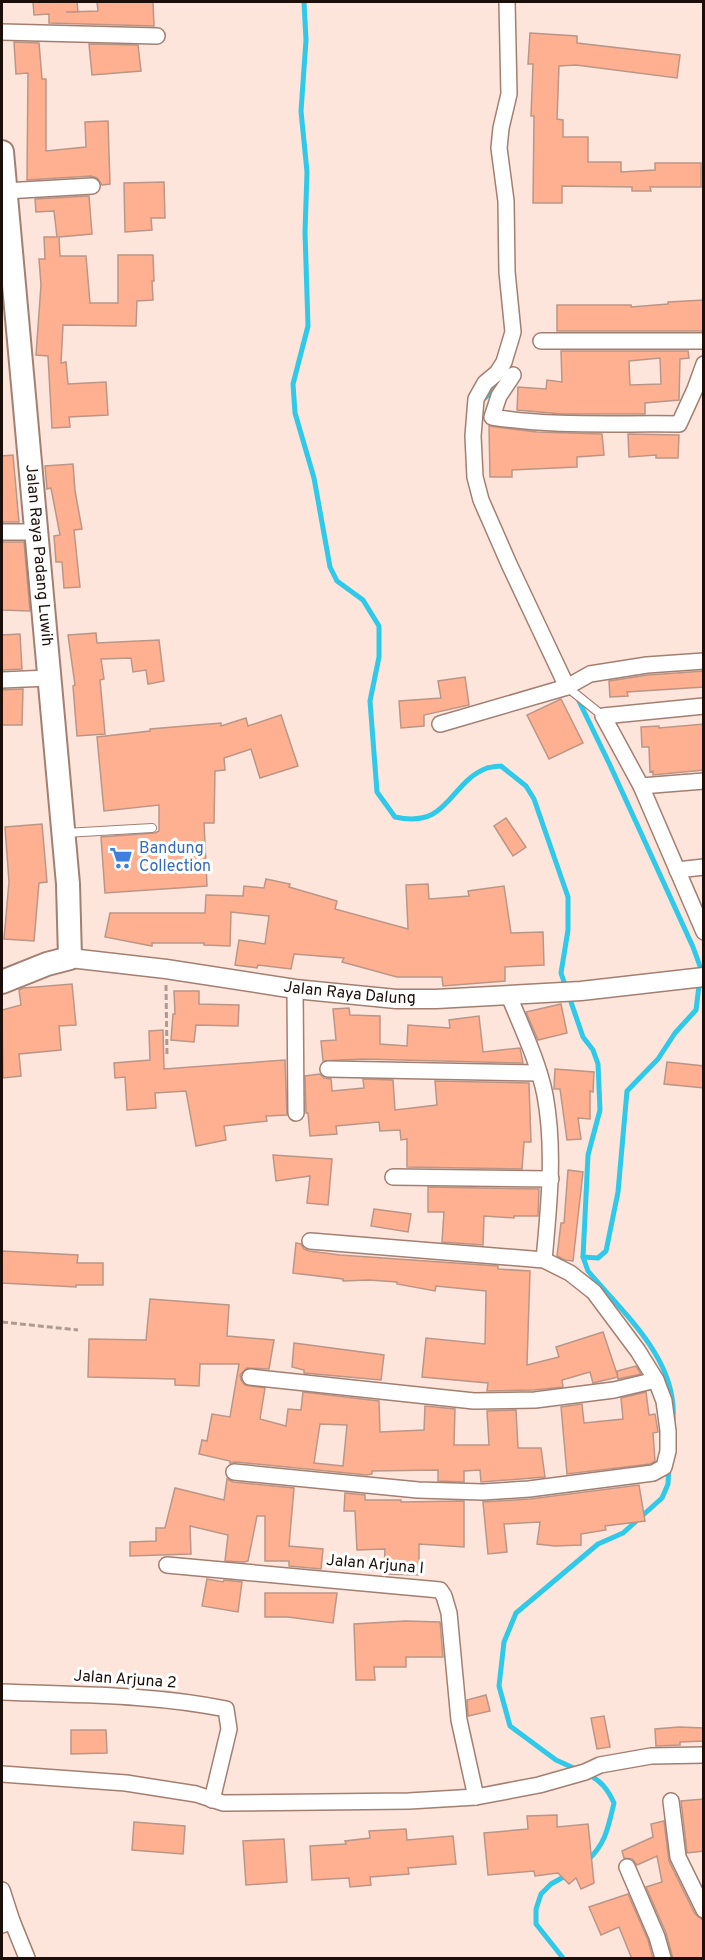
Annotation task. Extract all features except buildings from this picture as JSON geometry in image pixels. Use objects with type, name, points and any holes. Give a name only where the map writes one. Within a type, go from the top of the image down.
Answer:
[{"type":"main road","name":"Jalan Raya Padang Luwih","points":[[2,152],[63,833],[70,958]]},
{"type":"main road","name":"Jalan Raya Dalung","points":[[2,982],[46,964],[70,958]]},
{"type":"street","points":[[507,2],[509,94],[499,148],[506,201],[507,272],[513,332],[504,362],[485,383],[476,399],[473,436],[475,477],[481,500],[509,564],[567,687]]},
{"type":"street","points":[[2,32],[157,36]]},
{"type":"street","points":[[5,190],[92,186]]},
{"type":"street","points":[[541,341],[704,341]]},
{"type":"street","points":[[513,375],[499,396],[492,417],[552,422],[679,424],[704,364]]},
{"type":"street","points":[[2,532],[35,532]]},
{"type":"street","points":[[440,724],[567,687],[590,674],[609,670],[704,662]]},
{"type":"street","points":[[2,680],[49,678]]},
{"type":"street","points":[[704,706],[603,716],[640,786],[704,932]]},
{"type":"street","points":[[640,786],[704,781]]},
{"type":"street","points":[[677,870],[704,867]]},
{"type":"street","name":"Jalan Raya Dalung","points":[[70,958],[166,969],[295,989],[396,999],[509,996],[581,991],[704,977]]},
{"type":"street","points":[[295,989],[296,1113]]},
{"type":"street","points":[[509,996],[539,1073],[544,1095],[551,1179],[544,1260]]},
{"type":"street","points":[[328,1069],[539,1073]]},
{"type":"street","points":[[393,1177],[551,1179]]},
{"type":"street","points":[[234,1472],[418,1490],[483,1492],[530,1490],[653,1473],[664,1467],[668,1451],[666,1411],[656,1380],[633,1343],[594,1292],[570,1274],[544,1260],[310,1241]]},
{"type":"street","points":[[250,1377],[387,1390],[454,1401],[535,1400],[614,1390],[656,1380]]},
{"type":"street","name":"Jalan Arjuna I","points":[[167,1565],[440,1590],[449,1613],[459,1720],[476,1797]]},
{"type":"street","name":"Jalan Arjuna 2","points":[[2,1692],[134,1698],[198,1703],[226,1709],[229,1729],[212,1800]]},
{"type":"street","points":[[2,1774],[126,1783],[238,1803],[409,1801],[476,1797],[539,1785],[585,1772],[600,1765],[641,1758],[704,1755]]},
{"type":"street","points":[[671,1801],[678,1857],[704,1910]]},
{"type":"street","points":[[627,1867],[657,1937],[663,1959]]},
{"type":"street","points":[[2,1890],[7,1923],[27,1959]]},
{"type":"lane","points":[[567,687],[603,716]]},
{"type":"lane","points":[[63,833],[152,828]]},
{"type":"path","points":[[166,969],[167,1057]]},
{"type":"path","points":[[2,1322],[78,1330]]},
{"type":"waterway","points":[[304,2],[306,40],[301,111],[307,172],[305,232],[308,326],[293,384],[295,413],[314,478],[330,567],[337,581],[363,600],[379,626],[379,657],[370,701],[377,792],[395,817],[413,819],[427,817],[447,803],[474,775],[487,768],[501,766],[526,786],[534,799],[568,897],[568,930],[561,973],[583,1037],[593,1050],[598,1064],[600,1110],[588,1155],[583,1257],[588,1271],[632,1321],[658,1358],[667,1377],[672,1398],[673,1420]]},
{"type":"waterway","points":[[481,401],[497,388]]},
{"type":"waterway","points":[[577,697],[693,947],[701,969],[696,1010],[675,1033],[658,1059],[627,1091],[618,1192],[606,1251],[598,1258],[583,1257]]},
{"type":"waterway","points":[[578,1770],[556,1760],[510,1726],[499,1686],[504,1642],[516,1613],[598,1544],[623,1533],[662,1498],[668,1484],[669,1466]]},
{"type":"waterway","points":[[587,1774],[604,1786],[614,1803],[608,1828],[602,1841],[587,1861]]},
{"type":"waterway","points":[[563,1958],[536,1924],[536,1909],[541,1894],[551,1884],[567,1875]]},
{"type":"place","name":"Bandung Collection","points":[[121,858]]}]
